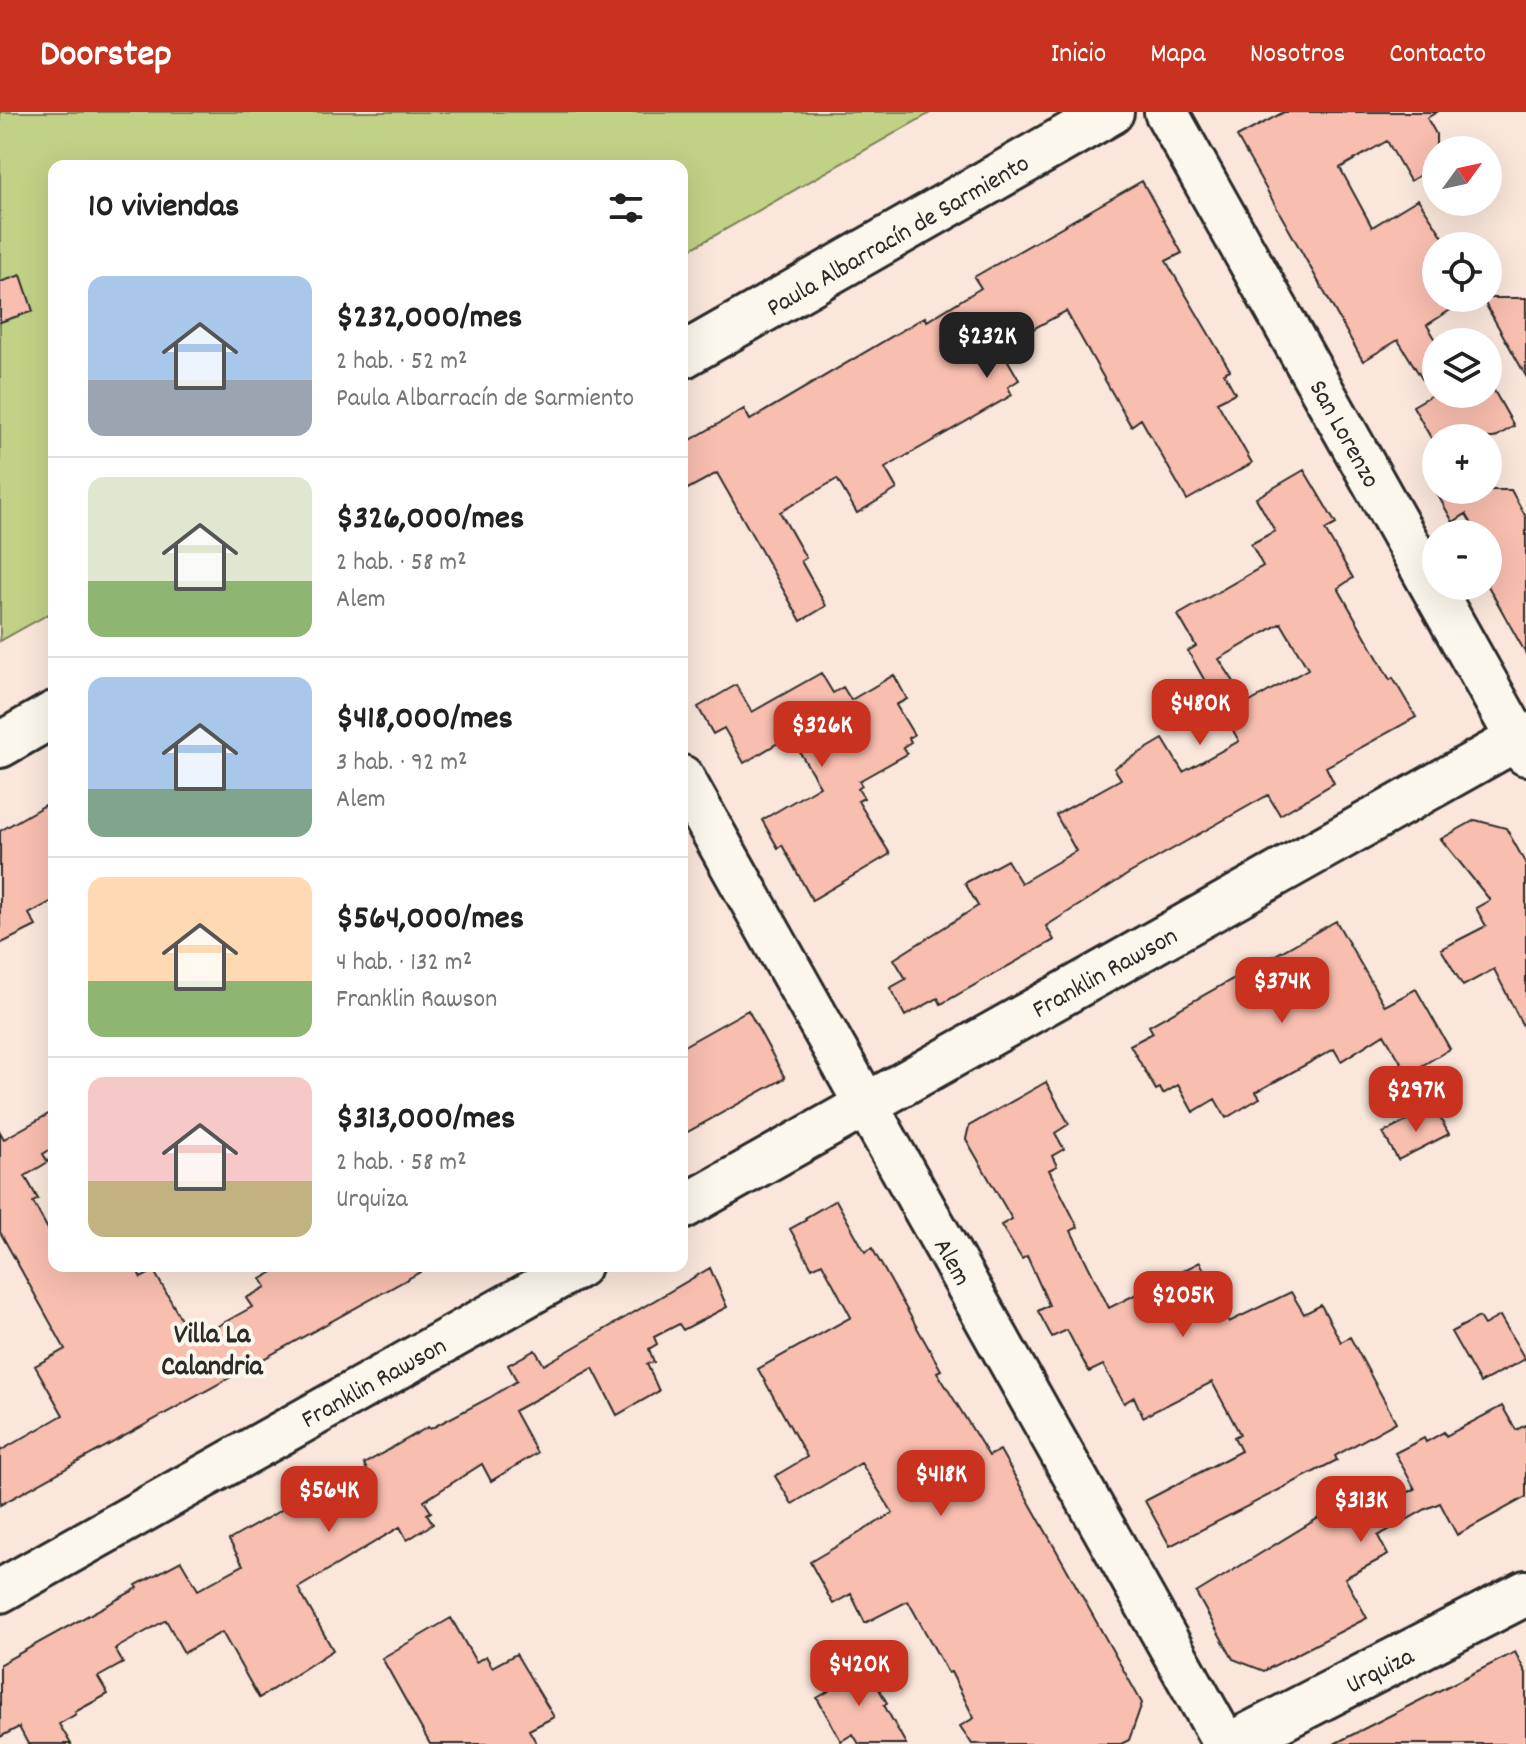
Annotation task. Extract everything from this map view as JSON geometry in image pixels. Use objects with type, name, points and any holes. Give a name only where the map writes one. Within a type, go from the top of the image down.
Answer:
[{"type":"main road","name":"Paula Albarracín de Sarmiento","points":[[688,353],[1111,112]]},
{"type":"main road","points":[[0,745],[48,717]]},
{"type":"main road","name":"Urquiza","points":[[1232,1744],[1526,1593]]},
{"type":"street","name":"San Lorenzo","points":[[1166,112],[1523,743]]},
{"type":"street","name":"Franklin Rawson","points":[[688,1205],[1523,743]]},
{"type":"street","name":"Alem","points":[[688,788],[1225,1744]]},
{"type":"street","name":"Franklin Rawson","points":[[0,1591],[568,1272]]},
{"type":"green space","points":[[0,112],[932,112],[688,251],[688,160],[48,160],[48,614],[0,641]]},
{"type":"building","points":[[1284,112],[1437,112],[1427,118],[1436,136],[1422,136],[1422,174],[1410,181],[1387,141],[1340,168],[1372,227],[1418,199],[1422,205],[1422,216],[1429,216],[1440,232],[1422,232],[1422,312],[1447,312],[1427,325],[1429,328],[1422,328],[1422,379],[1398,340],[1363,361],[1237,137]]},
{"type":"building","points":[[1142,181],[1182,253],[1166,261],[1230,370],[1224,373],[1235,393],[1217,402],[1252,463],[1187,500],[1141,419],[1131,426],[1066,311],[1000,347],[1019,380],[1008,387],[1012,395],[885,468],[897,489],[857,513],[837,479],[780,512],[806,558],[801,561],[826,606],[801,621],[717,473],[688,489],[688,442],[744,409],[750,420],[925,317],[927,321],[981,288],[974,277]]},
{"type":"building","points":[[21,275],[33,311],[0,322],[0,282]]},
{"type":"building","points":[[1502,298],[1526,298],[1526,376],[1502,333],[1502,328],[1499,328],[1490,312],[1502,312]]},
{"type":"building","points":[[1422,401],[1422,408],[1502,408],[1502,405],[1514,426],[1502,433],[1502,424],[1423,424],[1413,406]]},
{"type":"building","points":[[1304,470],[1336,524],[1325,530],[1353,578],[1338,588],[1390,680],[1393,678],[1416,717],[1326,767],[1334,783],[1280,815],[1268,795],[1130,873],[1046,926],[1054,940],[941,1004],[938,998],[905,1016],[890,988],[906,979],[894,959],[978,906],[965,883],[1007,860],[1021,883],[1076,851],[1056,815],[1121,779],[1114,768],[1163,739],[1183,772],[1239,741],[1188,651],[1196,646],[1178,615],[1263,566],[1251,544],[1275,531],[1256,498]],"holes":[[[1281,623],[1308,669],[1248,703],[1219,659]]]},
{"type":"building","points":[[1502,490],[1511,490],[1526,517],[1526,654],[1496,600],[1502,600],[1502,520],[1470,520],[1466,514],[1452,520],[1443,504],[1502,504]]},
{"type":"building","points":[[821,673],[833,693],[843,687],[851,700],[894,675],[907,699],[896,705],[914,735],[909,738],[911,742],[903,747],[907,754],[859,781],[862,786],[858,789],[864,798],[858,801],[890,854],[812,900],[782,845],[778,848],[762,820],[820,786],[790,736],[744,763],[724,728],[713,734],[698,707],[736,685],[752,712]]},
{"type":"building","points":[[48,803],[48,903],[29,914],[36,926],[0,944],[0,831]]},
{"type":"building","points":[[1475,820],[1506,828],[1526,864],[1526,1032],[1494,969],[1463,986],[1441,949],[1486,926],[1476,908],[1490,900],[1441,839]]},
{"type":"building","points":[[1336,921],[1385,1006],[1416,989],[1450,1049],[1408,1074],[1384,1034],[1341,1061],[1334,1049],[1256,1092],[1260,1098],[1226,1118],[1215,1099],[1193,1112],[1178,1085],[1163,1094],[1160,1088],[1156,1090],[1130,1045],[1153,1033],[1149,1026]]},
{"type":"building","points":[[748,1010],[785,1078],[688,1132],[688,1044]]},
{"type":"building","points":[[1046,1082],[1069,1124],[1055,1133],[1064,1149],[1052,1156],[1057,1166],[1049,1170],[1078,1227],[1071,1231],[1109,1308],[1200,1262],[1229,1322],[1291,1292],[1304,1314],[1321,1305],[1341,1342],[1350,1337],[1396,1422],[1335,1456],[1337,1460],[1170,1546],[1145,1501],[1241,1451],[1234,1437],[1240,1434],[1212,1382],[1143,1417],[1134,1397],[1124,1403],[1103,1365],[1089,1372],[1067,1330],[1052,1337],[1038,1311],[1049,1305],[1027,1256],[1022,1259],[1001,1225],[1012,1219],[966,1139],[969,1126]]},
{"type":"building","points":[[1434,1107],[1449,1134],[1398,1160],[1383,1133]]},
{"type":"building","points":[[48,1114],[48,1151],[43,1154],[48,1162],[25,1176],[38,1199],[33,1202],[48,1229],[48,1272],[138,1272],[141,1278],[155,1272],[187,1330],[194,1326],[200,1336],[252,1307],[246,1298],[266,1287],[261,1279],[273,1272],[420,1272],[0,1505],[0,1451],[63,1415],[35,1366],[65,1349],[0,1232],[0,1132],[4,1139]]},
{"type":"building","points":[[836,1200],[865,1252],[872,1248],[941,1370],[937,1372],[989,1456],[1000,1450],[1142,1703],[1129,1740],[1121,1744],[972,1744],[960,1726],[974,1718],[951,1672],[948,1673],[908,1601],[865,1623],[851,1594],[833,1604],[810,1562],[893,1513],[861,1463],[792,1504],[775,1476],[807,1457],[758,1369],[851,1317],[822,1263],[812,1268],[790,1229]]},
{"type":"building","points":[[710,1268],[727,1307],[683,1330],[679,1324],[654,1337],[657,1344],[649,1349],[654,1362],[647,1364],[659,1391],[617,1415],[593,1368],[514,1411],[537,1453],[491,1481],[482,1464],[424,1501],[431,1512],[427,1514],[433,1524],[407,1540],[400,1527],[298,1588],[333,1650],[259,1698],[222,1632],[184,1653],[166,1620],[115,1649],[123,1663],[98,1677],[108,1694],[59,1724],[71,1744],[28,1744],[19,1727],[0,1737],[0,1664],[181,1561],[198,1590],[243,1565],[229,1540],[316,1490],[320,1497],[367,1470],[364,1464],[517,1381],[508,1365],[535,1350],[544,1365]]},
{"type":"building","points":[[1500,1316],[1525,1359],[1480,1383],[1451,1332],[1479,1317],[1484,1325]]},
{"type":"building","points":[[1502,1406],[1516,1430],[1526,1425],[1526,1497],[1457,1535],[1440,1503],[1426,1509],[1378,1536],[1388,1555],[1345,1578],[1367,1618],[1264,1671],[1233,1659],[1196,1593],[1356,1495],[1366,1513],[1415,1489],[1395,1453],[1424,1438],[1426,1442],[1444,1432],[1446,1436]]},
{"type":"building","points":[[451,1618],[476,1662],[486,1656],[492,1667],[516,1654],[554,1717],[529,1730],[537,1744],[430,1744],[382,1658]]},
{"type":"building","points":[[1515,1652],[1526,1673],[1526,1744],[1334,1744]]},
{"type":"building","points":[[862,1659],[906,1744],[859,1744],[853,1734],[841,1741],[817,1698],[829,1691],[823,1681]]},
{"type":"district","name":"Villa La Calandria","points":[[212,1348]]}]
